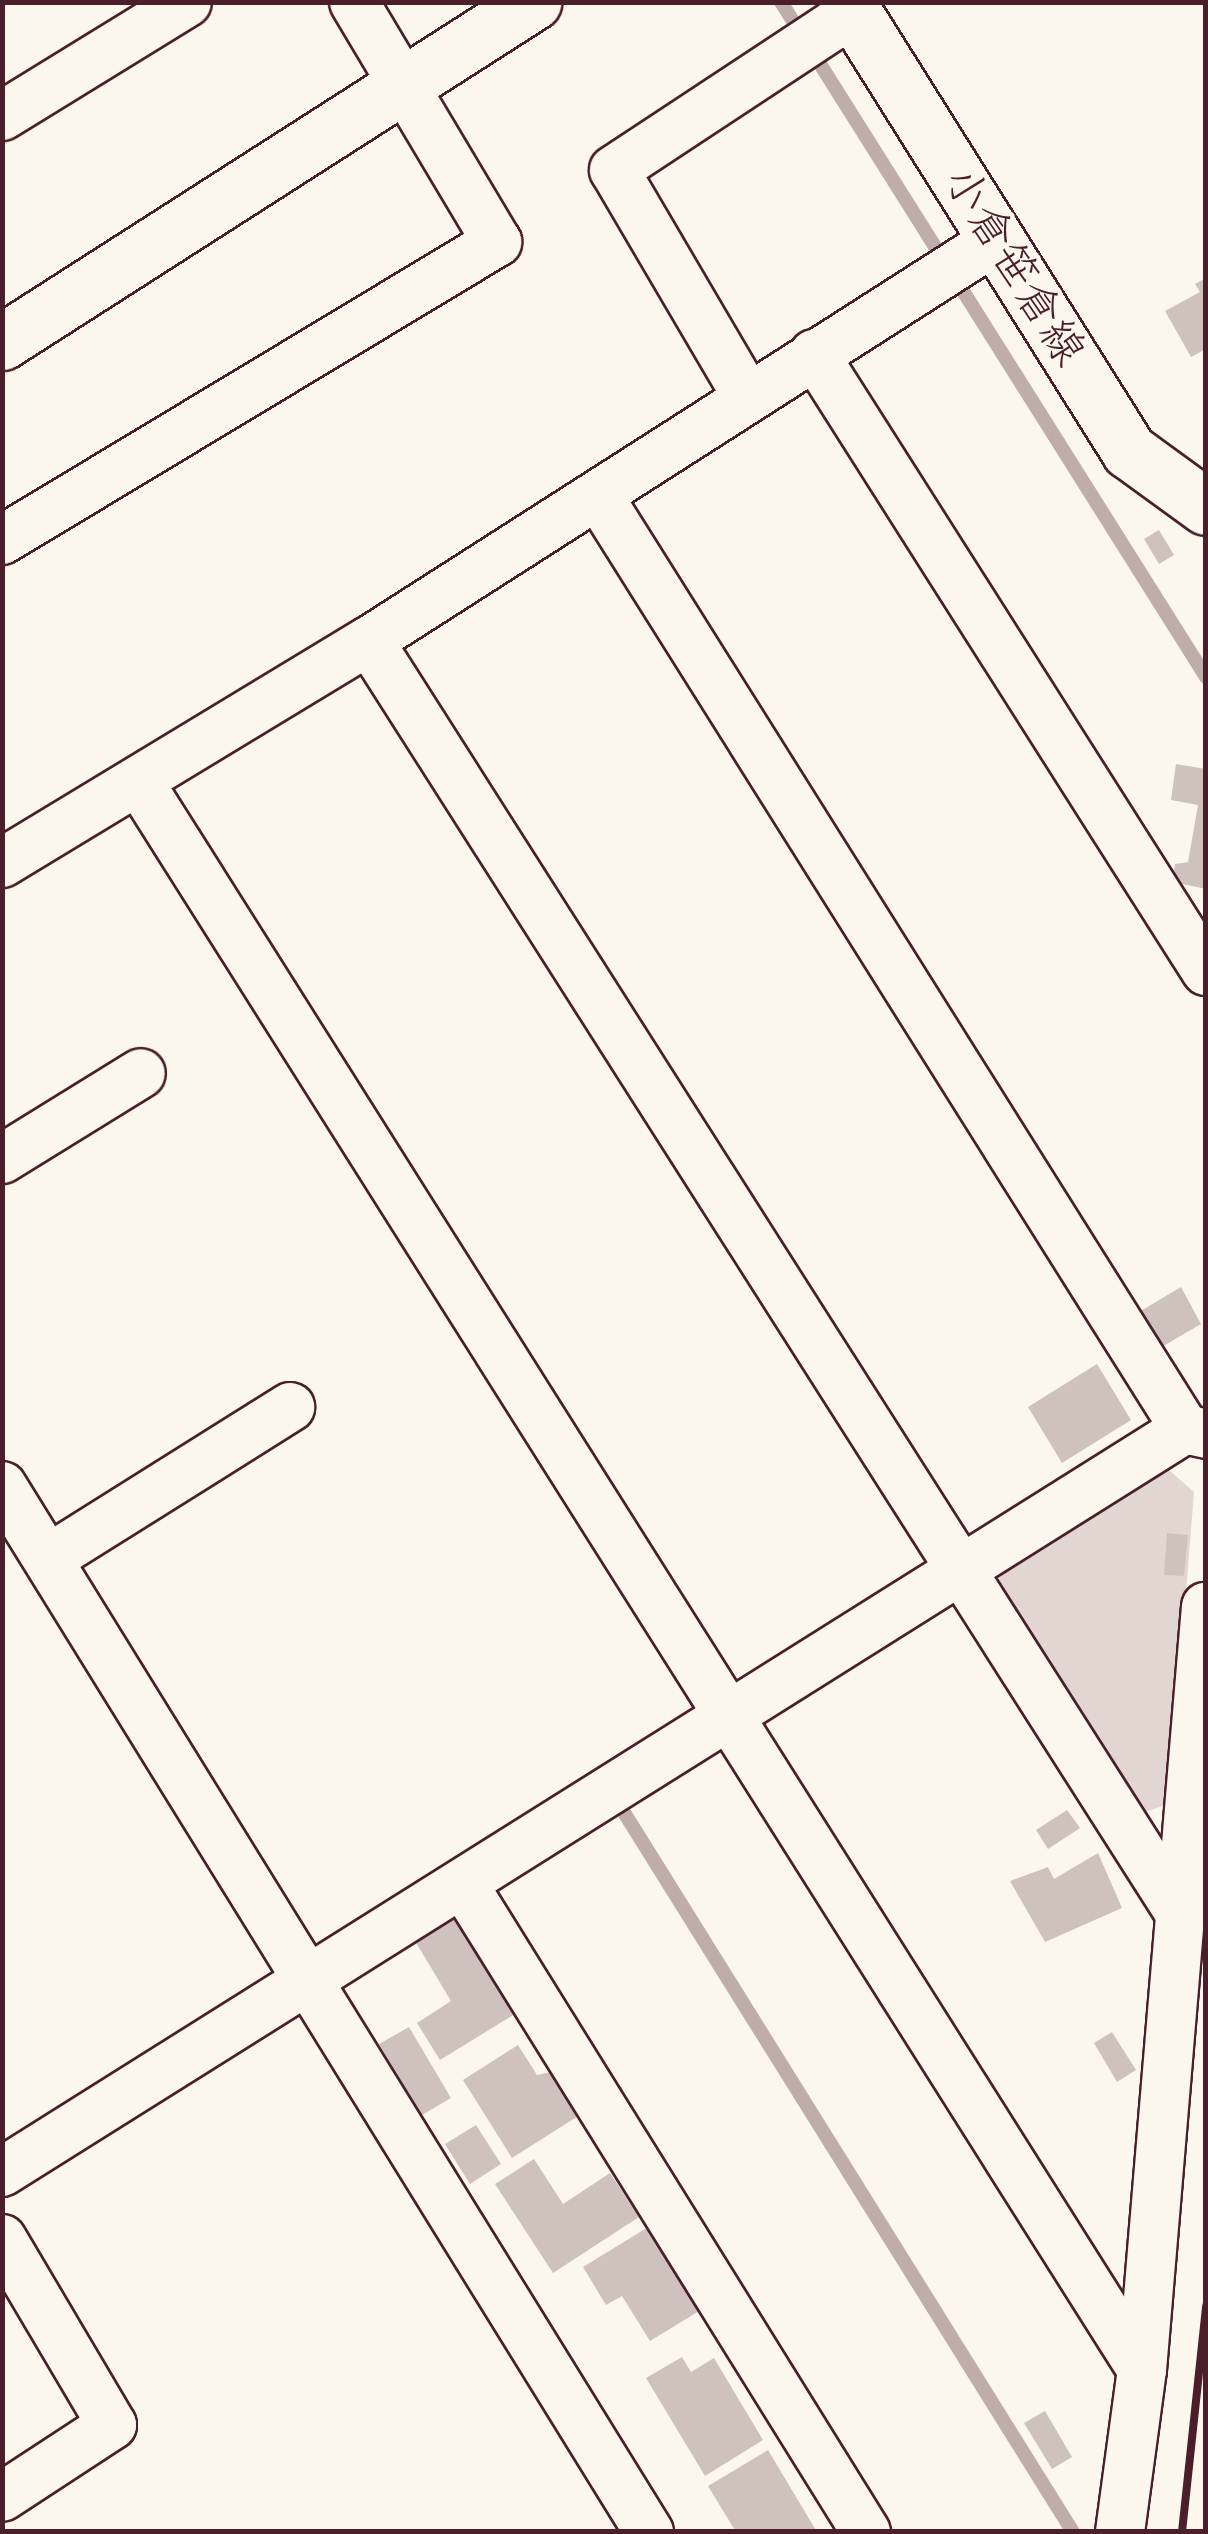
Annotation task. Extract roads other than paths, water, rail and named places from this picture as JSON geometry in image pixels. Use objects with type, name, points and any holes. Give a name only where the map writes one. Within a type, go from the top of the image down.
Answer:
[{"type":"street","points":[[2,116],[187,2]]},
{"type":"street","points":[[2,540],[497,242],[354,2]]},
{"type":"street","points":[[2,342],[405,91],[532,2]]},
{"type":"street","points":[[748,398],[614,170],[851,7]]},
{"type":"street","name":"小倉笹倉線","points":[[851,7],[991,242],[1128,451],[1206,507]]},
{"type":"street","points":[[2,863],[369,642],[991,242]]},
{"type":"street","points":[[814,354],[1206,971]]},
{"type":"street","points":[[2,2172],[956,1571],[1195,1431],[599,497]]},
{"type":"street","points":[[369,642],[956,1571],[1178,1909]]},
{"type":"street","points":[[139,782],[724,1720],[1142,2370]]},
{"type":"street","points":[[2,1159],[142,1073]]},
{"type":"street","points":[[48,1559],[290,1407]]},
{"type":"street","points":[[2,1486],[649,2532]]},
{"type":"street","points":[[1120,2532],[1142,2370],[1206,1607]]},
{"type":"street","points":[[463,1884],[866,2532]]},
{"type":"street","points":[[2,2240],[112,2425],[2,2496]]},
{"type":"waterway","points":[[781,2],[1206,677]]},
{"type":"waterway","points":[[625,1814],[1073,2532]]},
{"type":"railway","points":[[1182,2532],[1206,2306]]}]
